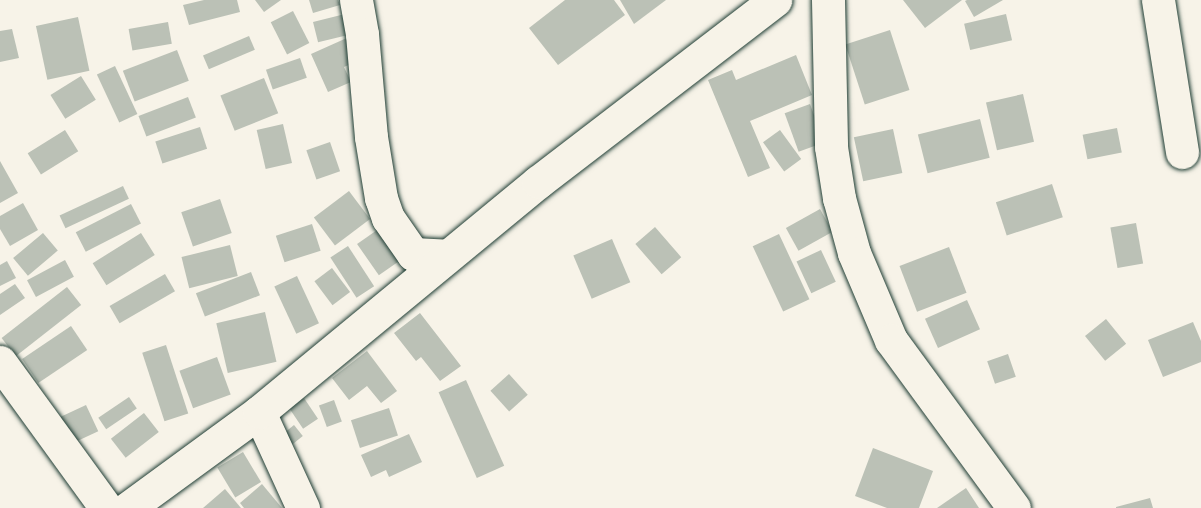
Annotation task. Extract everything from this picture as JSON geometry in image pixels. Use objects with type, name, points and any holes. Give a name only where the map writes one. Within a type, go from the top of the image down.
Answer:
[{"type":"street","points":[[356,0],[362,34],[370,137],[381,198],[388,218],[413,254],[447,256]]},
{"type":"street","points":[[128,508],[260,412],[447,256],[680,71],[775,0]]},
{"type":"street","points":[[828,0],[831,147],[839,198],[854,253],[891,340],[1014,508]]},
{"type":"street","points":[[1158,0],[1182,152]]},
{"type":"street","points":[[0,362],[106,508]]},
{"type":"street","points":[[260,412],[303,508]]},
{"type":"building","points":[[204,0],[237,0],[240,12],[189,25],[183,5]]},
{"type":"building","points":[[255,0],[281,0],[264,12]]},
{"type":"building","points":[[309,0],[338,0],[340,5],[313,13]]},
{"type":"building","points":[[565,0],[614,0],[625,15],[558,65],[529,28]]},
{"type":"building","points":[[620,0],[666,0],[634,24]]},
{"type":"building","points":[[903,0],[962,0],[925,28]]},
{"type":"building","points":[[1003,0],[974,17],[965,1]]},
{"type":"building","points":[[293,11],[309,43],[287,54],[271,22]]},
{"type":"building","points":[[345,14],[350,34],[318,42],[313,22]]},
{"type":"building","points":[[1006,14],[1012,40],[970,50],[964,24]]},
{"type":"building","points":[[78,17],[89,71],[47,80],[36,26]]},
{"type":"building","points":[[168,22],[172,44],[132,51],[129,29]]},
{"type":"building","points":[[12,29],[19,58],[0,62],[0,31]]},
{"type":"building","points":[[890,30],[909,90],[865,104],[845,45]]},
{"type":"building","points":[[249,36],[255,50],[209,69],[203,56]]},
{"type":"building","points":[[349,37],[360,60],[344,67],[351,82],[328,92],[311,54]]},
{"type":"building","points":[[177,50],[189,81],[135,102],[123,71]]},
{"type":"building","points":[[796,55],[812,95],[750,121],[770,168],[748,177],[708,80],[732,70],[736,80]]},
{"type":"building","points":[[300,58],[307,78],[273,90],[266,70]]},
{"type":"building","points":[[115,66],[137,114],[119,122],[97,74]]},
{"type":"building","points":[[81,76],[96,100],[65,119],[50,95]]},
{"type":"building","points":[[264,78],[278,113],[235,131],[220,96]]},
{"type":"building","points":[[1023,94],[1034,142],[997,150],[986,103]]},
{"type":"building","points":[[188,97],[196,118],[146,137],[139,116]]},
{"type":"building","points":[[810,104],[824,143],[799,152],[785,113]]},
{"type":"building","points":[[980,119],[990,158],[928,173],[918,134]]},
{"type":"building","points":[[283,124],[292,163],[266,169],[257,130]]},
{"type":"building","points":[[200,127],[207,149],[162,163],[155,142]]},
{"type":"building","points":[[1117,128],[1122,153],[1087,159],[1083,135]]},
{"type":"building","points":[[893,129],[902,173],[863,181],[854,137]]},
{"type":"building","points":[[65,130],[78,151],[41,175],[28,153]]},
{"type":"building","points":[[780,130],[801,159],[784,171],[763,142]]},
{"type":"building","points":[[330,142],[340,171],[316,179],[306,150]]},
{"type":"building","points":[[0,161],[18,193],[0,203]]},
{"type":"building","points":[[1052,184],[1063,217],[1007,236],[996,202]]},
{"type":"building","points":[[123,186],[129,199],[65,228],[60,216]]},
{"type":"building","points":[[349,191],[370,219],[335,245],[314,217]]},
{"type":"building","points":[[220,199],[232,233],[193,246],[181,212]]},
{"type":"building","points":[[23,203],[38,230],[10,246],[0,229],[0,216]]},
{"type":"building","points":[[131,204],[141,224],[86,252],[76,232]]},
{"type":"building","points":[[820,209],[833,232],[798,251],[786,228]]},
{"type":"building","points":[[1136,223],[1143,263],[1118,268],[1110,228]]},
{"type":"building","points":[[312,224],[321,251],[285,262],[276,236]]},
{"type":"building","points":[[655,227],[681,257],[662,274],[635,244]]},
{"type":"building","points":[[380,228],[402,259],[379,275],[357,244]]},
{"type":"building","points":[[43,233],[58,251],[28,276],[13,258]]},
{"type":"building","points":[[141,233],[155,255],[106,285],[93,263]]},
{"type":"building","points":[[779,234],[809,299],[783,312],[753,246]]},
{"type":"building","points":[[612,239],[630,282],[592,299],[573,255]]},
{"type":"building","points":[[230,245],[238,276],[189,288],[181,257]]},
{"type":"building","points":[[348,246],[374,286],[357,298],[330,257]]},
{"type":"building","points":[[949,247],[967,293],[917,312],[900,266]]},
{"type":"building","points":[[821,250],[836,282],[811,293],[797,261]]},
{"type":"building","points":[[65,260],[74,277],[36,297],[27,280]]},
{"type":"building","points":[[7,261],[16,278],[0,286],[0,265]]},
{"type":"building","points":[[332,268],[350,292],[332,305],[314,281]]},
{"type":"building","points":[[251,272],[260,295],[205,316],[196,293]]},
{"type":"building","points":[[165,274],[175,291],[120,323],[110,306]]},
{"type":"building","points":[[297,276],[319,323],[296,334],[274,287]]},
{"type":"building","points":[[15,284],[25,298],[0,315],[0,294]]},
{"type":"building","points":[[67,287],[81,305],[16,356],[2,338]]},
{"type":"building","points":[[967,300],[980,329],[938,348],[925,319]]},
{"type":"building","points":[[265,312],[276,362],[228,373],[216,323]]},
{"type":"building","points":[[420,313],[461,366],[440,381],[421,357],[416,361],[394,333]]},
{"type":"building","points":[[1106,319],[1126,344],[1105,361],[1085,336]]},
{"type":"building","points":[[1193,322],[1201,341],[1201,362],[1163,377],[1148,340]]},
{"type":"building","points":[[71,326],[87,350],[38,383],[22,359]]},
{"type":"building","points":[[166,345],[188,413],[164,421],[142,353]]},
{"type":"building","points":[[367,351],[397,391],[381,403],[367,386],[349,400],[332,378]]},
{"type":"building","points":[[1008,354],[1016,377],[995,384],[987,361]]},
{"type":"building","points":[[217,357],[231,395],[193,408],[179,371]]},
{"type":"building","points":[[509,374],[528,395],[509,412],[490,391]]},
{"type":"building","points":[[466,380],[504,466],[477,478],[439,392]]},
{"type":"building","points":[[129,397],[137,409],[106,429],[98,418]]},
{"type":"building","points":[[304,398],[318,419],[303,429],[289,408]]},
{"type":"building","points":[[334,400],[342,422],[327,427],[319,405]]},
{"type":"building","points":[[86,405],[98,431],[69,445],[57,419]]},
{"type":"building","points":[[389,408],[398,436],[360,448],[351,420]]},
{"type":"building","points":[[144,413],[159,432],[126,458],[111,439]]},
{"type":"building","points":[[294,425],[303,436],[272,461],[263,450]]},
{"type":"building","points":[[409,434],[422,462],[389,477],[386,470],[371,477],[361,455]]},
{"type":"building","points":[[873,448],[933,471],[919,508],[887,508],[855,496]]},
{"type":"building","points":[[243,452],[261,482],[235,497],[217,467]]},
{"type":"building","points":[[262,484],[282,508],[244,508],[240,503]]},
{"type":"building","points":[[966,488],[979,508],[937,508]]},
{"type":"building","points":[[225,489],[241,508],[203,508]]},
{"type":"building","points":[[1150,498],[1153,508],[1116,508],[1116,507]]}]
